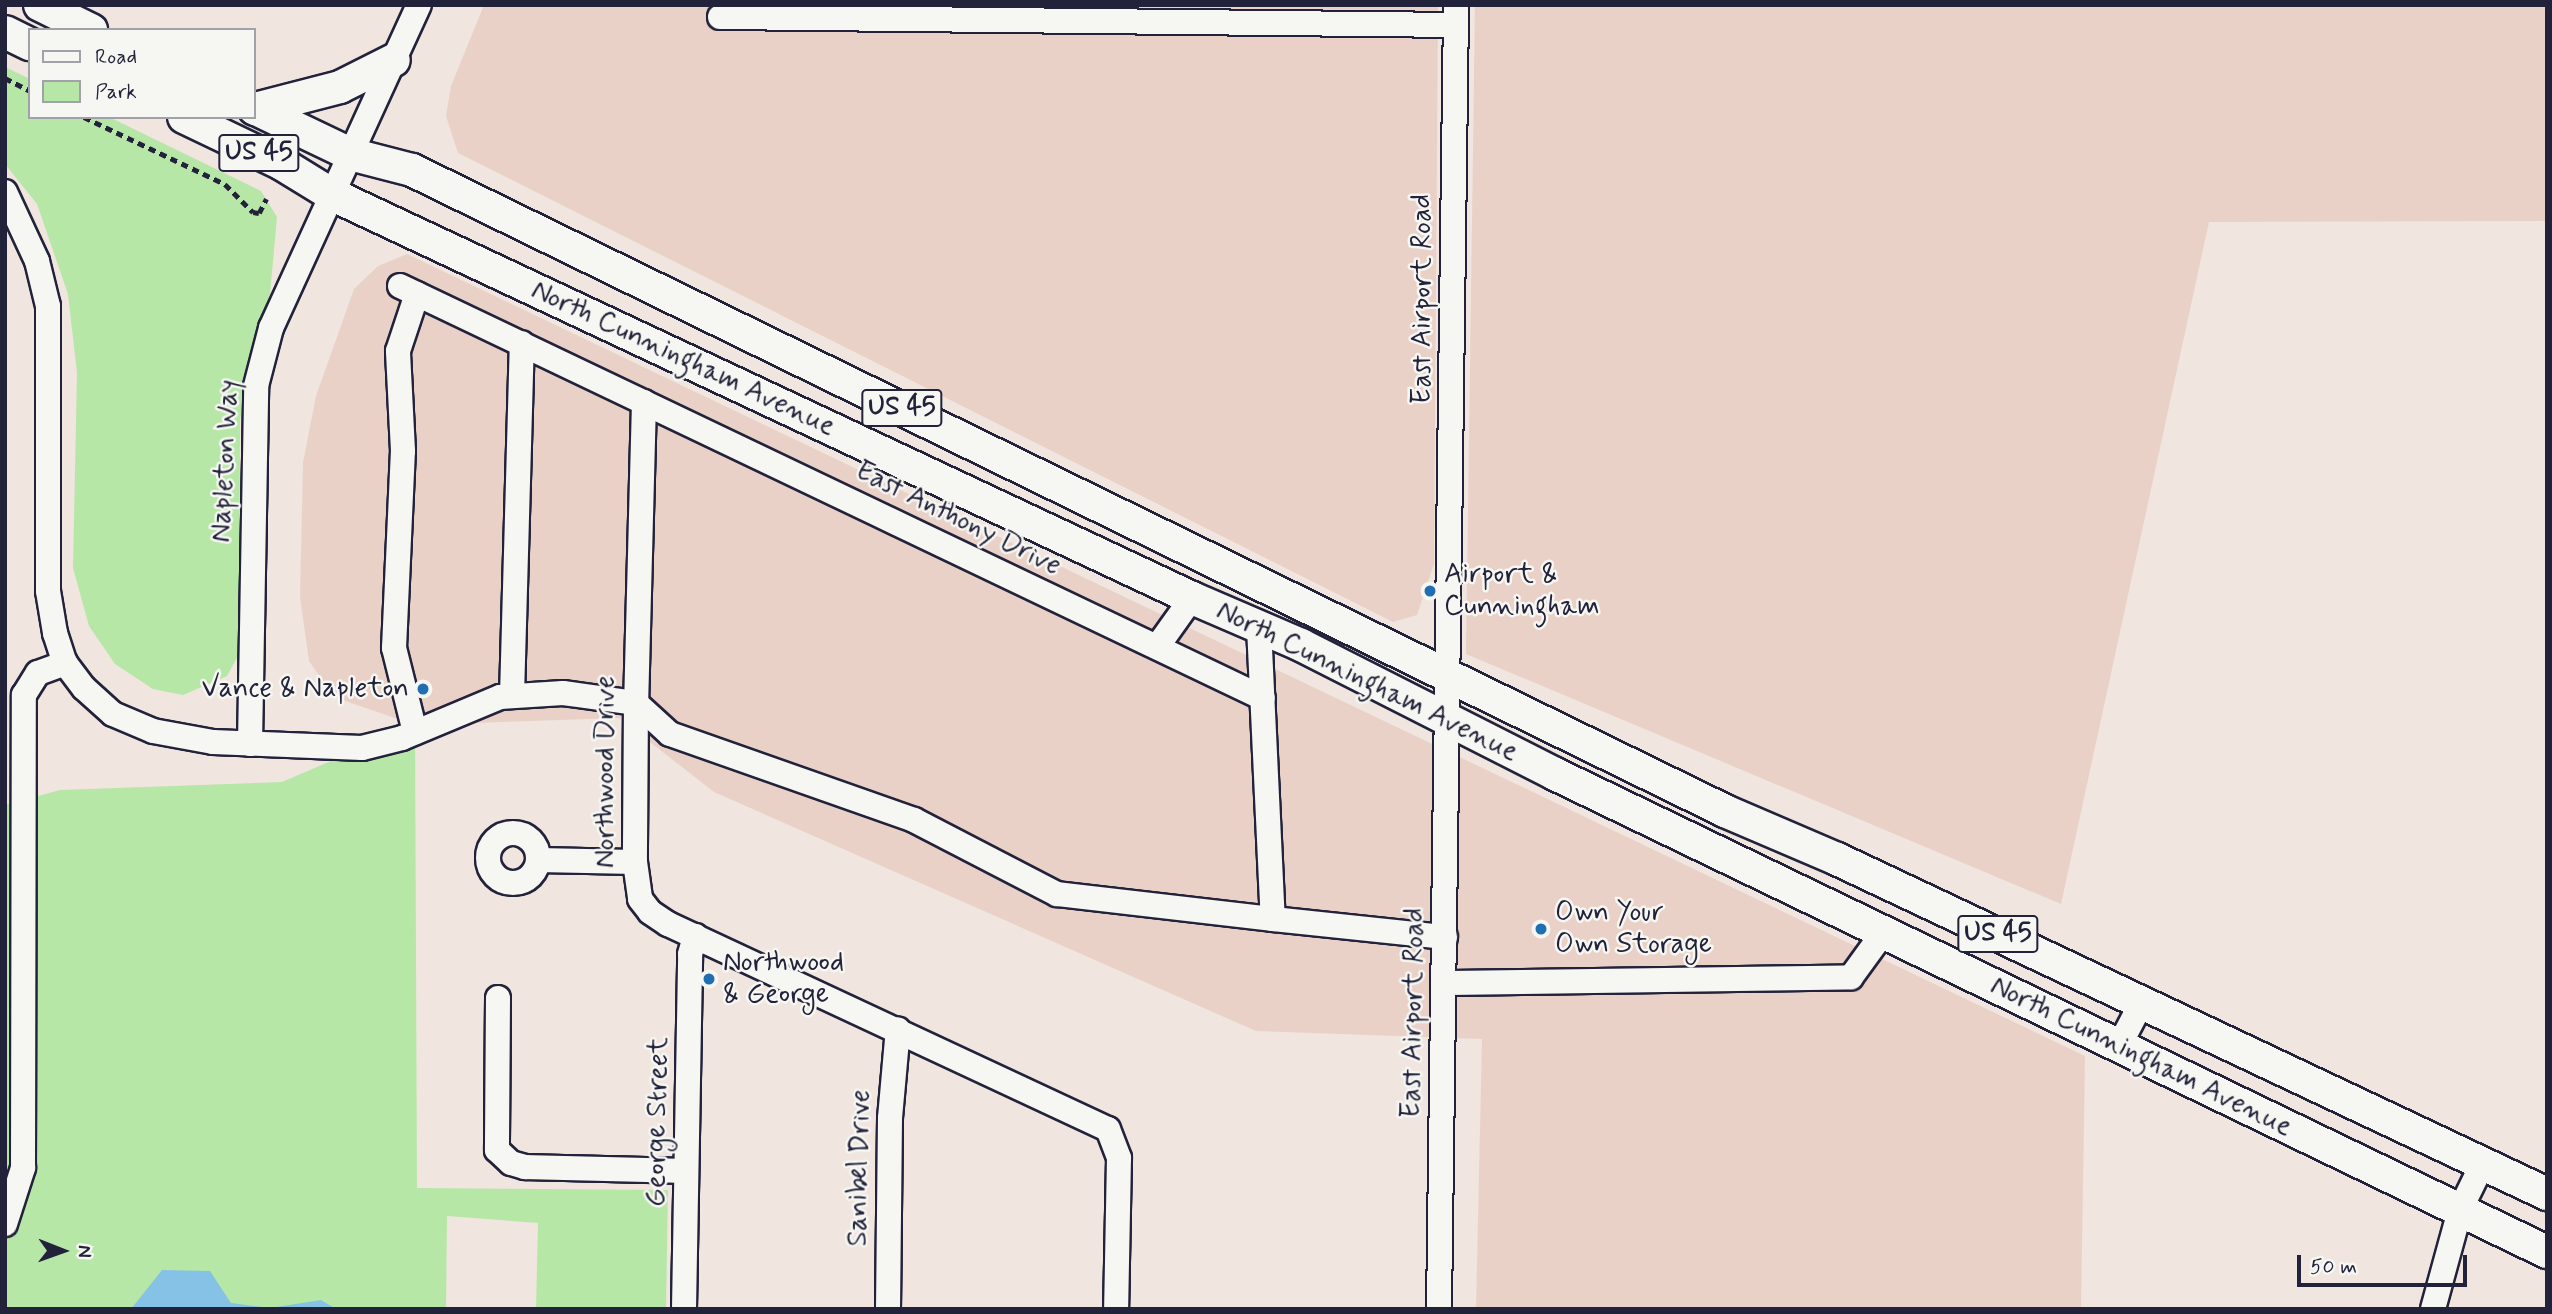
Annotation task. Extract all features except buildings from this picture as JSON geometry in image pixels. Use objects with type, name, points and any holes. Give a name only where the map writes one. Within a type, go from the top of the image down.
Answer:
[{"type":"main road","points":[[40,5],[87,28]]},
{"type":"main road","points":[[5,32],[28,43]]},
{"type":"main road","points":[[256,108],[340,87],[394,60]]},
{"type":"main road","name":"US 45","points":[[256,109],[350,154]]},
{"type":"main road","name":"North Cunningham Avenue","points":[[188,119],[282,164],[331,194],[1448,717],[1555,774],[2547,1252]]},
{"type":"main road","name":"North Cunningham Avenue","points":[[350,154],[412,170],[1725,811],[2142,1002],[2547,1194]]},
{"type":"street","name":"Napleton Way","points":[[250,744],[256,386],[271,328],[419,5]]},
{"type":"street","points":[[720,17],[1456,15]]},
{"type":"street","name":"East Airport Road","points":[[1439,1309],[1456,15]]},
{"type":"street","points":[[5,192],[37,261],[48,306],[48,591],[65,663],[84,688],[113,713],[153,731],[250,744],[362,748],[415,732],[512,696],[562,693],[636,703],[670,734],[914,820],[1057,894],[1445,937]]},
{"type":"street","name":"East Anthony Drive","points":[[415,732],[394,648],[403,451],[398,351],[408,290],[1263,698]]},
{"type":"street","points":[[512,696],[522,344]]},
{"type":"street","name":"Northwood Drive","points":[[644,401],[636,703],[635,862],[640,899],[650,912],[695,936],[1108,1129],[1119,1158],[1116,1309]]},
{"type":"street","points":[[1157,647],[1192,598]]},
{"type":"street","points":[[1259,627],[1273,919]]},
{"type":"street","points":[[5,1224],[23,1168],[24,695],[38,673],[65,663]]},
{"type":"street","points":[[538,860],[635,862]]},
{"type":"street","points":[[1444,983],[1850,977],[1883,933]]},
{"type":"street","name":"George Street","points":[[684,1309],[691,954],[695,936]]},
{"type":"street","points":[[498,998],[498,1150],[511,1163],[525,1167],[686,1171]]},
{"type":"street","points":[[2119,1046],[2142,1002]]},
{"type":"street","name":"Sanibel Drive","points":[[888,1309],[890,1118],[898,1029]]},
{"type":"street","points":[[2432,1309],[2460,1210],[2483,1163]]},
{"type":"path","points":[[5,78],[28,90]]},
{"type":"path","points":[[88,119],[225,184],[253,212],[259,213],[266,199]]},
{"type":"shaded area","points":[[484,5],[1438,5],[1434,564],[1417,615],[1393,622],[458,153],[446,116],[451,86]]},
{"type":"shaded area","points":[[1475,5],[2547,5],[2547,221],[2209,222],[2061,904],[1466,654]]},
{"type":"shaded area","points":[[407,254],[2085,1056],[2081,1309],[1476,1309],[1482,1039],[1256,1031],[714,792],[619,718],[415,725],[334,697],[309,661],[300,597],[303,463],[316,396],[354,289],[378,266]]},
{"type":"green space","points":[[5,67],[28,78],[28,119],[113,119],[261,191],[277,217],[270,294],[250,358],[240,420],[239,654],[227,676],[183,695],[153,689],[115,664],[89,626],[73,568],[77,373],[68,294],[37,204],[5,164]]},
{"type":"green space","points":[[415,725],[417,1188],[668,1190],[666,1309],[536,1309],[538,1223],[447,1216],[446,1309],[5,1309],[5,805],[60,790],[282,782]]},
{"type":"water","points":[[162,1270],[210,1271],[231,1303],[270,1308],[321,1300],[336,1309],[131,1309]]},
{"type":"place","name":"Airport & Cunningham","points":[[1430,591]]},
{"type":"place","name":"Vance & Napleton","points":[[423,689]]},
{"type":"place","name":"Own Your Own Storage","points":[[1541,929]]},
{"type":"place","name":"Northwood & George","points":[[709,979]]}]
